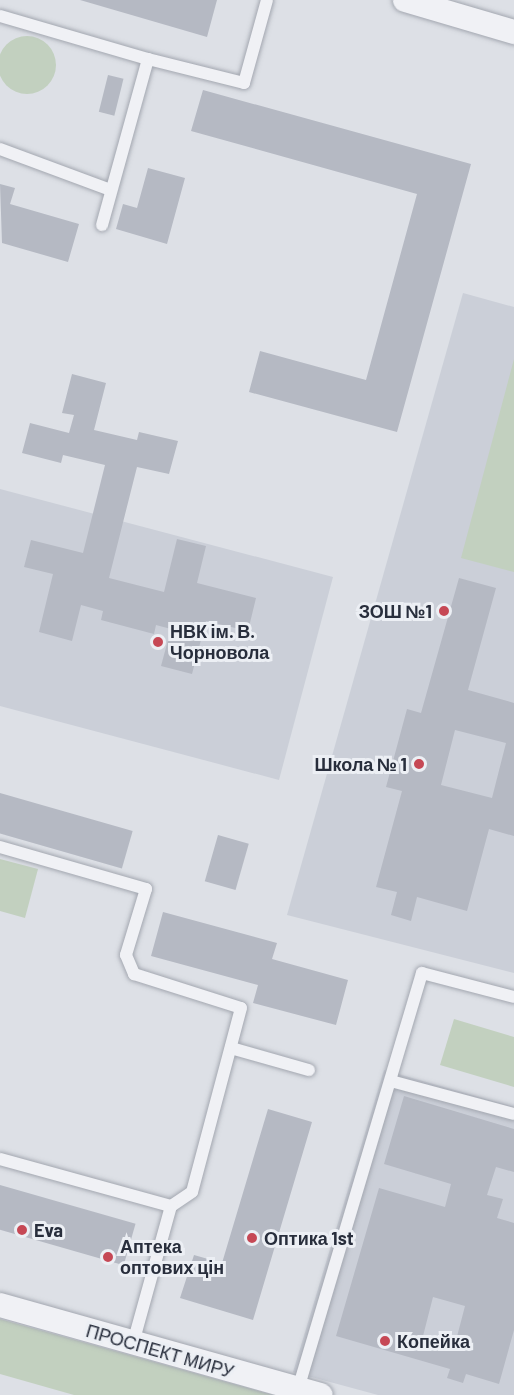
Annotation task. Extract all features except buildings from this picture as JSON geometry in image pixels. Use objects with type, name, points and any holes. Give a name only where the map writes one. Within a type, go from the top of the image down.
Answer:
[{"type":"street","points":[[405,0],[514,32]]},
{"type":"street","name":"ПРОСПЕКТ МИРУ","points":[[0,1305],[309,1392]]},
{"type":"lane","points":[[0,16],[148,59],[244,83],[267,0]]},
{"type":"lane","points":[[102,225],[148,59]]},
{"type":"lane","points":[[0,149],[111,190]]},
{"type":"lane","points":[[0,847],[146,889],[128,965],[146,980],[241,1008],[192,1192],[171,1206],[133,1342]]},
{"type":"lane","points":[[309,1392],[390,1081],[422,973],[514,997]]},
{"type":"lane","points":[[231,1048],[309,1070]]},
{"type":"lane","points":[[390,1081],[514,1114]]},
{"type":"lane","points":[[0,1159],[171,1206]]},
{"type":"shaded area","name":"ЗОШ №1","points":[[463,293],[514,307],[514,973],[287,915]]},
{"type":"shaded area","name":"НВК ім. В. Чорновола","points":[[0,489],[333,577],[279,780],[0,706]]},
{"type":"shaded area","points":[[384,1070],[514,1107],[514,1395],[378,1395],[293,1372]]},
{"type":"green space","points":[[21,36],[33,36],[48,44],[56,59],[56,71],[48,86],[33,94],[21,94],[6,86],[-2,71],[-2,59],[6,44]]},
{"type":"green space","points":[[514,359],[514,572],[461,558]]},
{"type":"green space","points":[[0,859],[38,869],[25,918],[0,911]]},
{"type":"green space","points":[[454,1019],[514,1037],[514,1087],[440,1065]]},
{"type":"green space","points":[[0,1319],[273,1395],[74,1395],[0,1374]]},
{"type":"place","name":"ЗОШ №1","points":[[444,611]]},
{"type":"place","name":"НВК ім. В. Чорновола","points":[[158,642]]},
{"type":"place","name":"Школа № 1","points":[[419,764]]},
{"type":"place","name":"Eva","points":[[22,1230]]},
{"type":"place","name":"Оптика 1st","points":[[252,1238]]},
{"type":"place","name":"Аптека оптових цін","points":[[108,1257]]},
{"type":"place","name":"Копейка","points":[[385,1341]]}]
